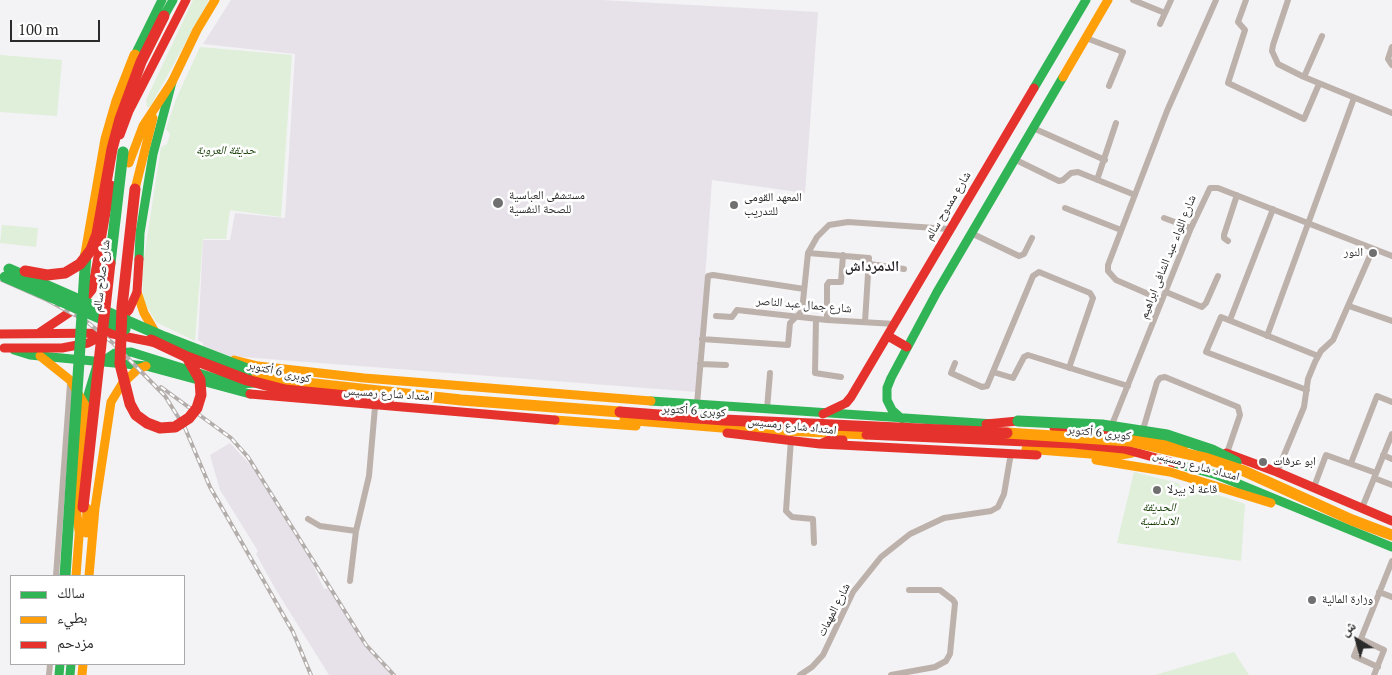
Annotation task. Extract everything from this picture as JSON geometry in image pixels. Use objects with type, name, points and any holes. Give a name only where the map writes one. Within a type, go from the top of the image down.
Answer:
[{"type":"main road","points":[[65,575],[86,245],[106,139],[117,101],[135,55],[162,0]]},
{"type":"main road","points":[[3,270],[42,275],[61,274],[77,267],[89,254],[96,238],[112,149],[120,119],[139,66],[173,0]]},
{"type":"main road","name":"شارع صلاح سالم","points":[[89,575],[90,562],[86,538],[85,508],[123,152],[133,103],[140,94],[156,56],[186,0]]},
{"type":"main road","name":"شارع صلاح سالم","points":[[76,575],[79,531],[85,508],[129,163],[139,135],[161,96],[172,82],[197,30],[215,0]]},
{"type":"main road","name":"شارع ممدوح سالم","points":[[823,414],[851,397],[949,229],[1059,49],[1086,0]]},
{"type":"main road","points":[[902,419],[892,410],[886,395],[889,382],[971,233],[1108,0]]},
{"type":"main road","points":[[1059,49],[1075,57]]},
{"type":"main road","points":[[2,348],[72,347],[88,343],[108,333],[129,310],[137,287],[140,233],[148,181],[160,123],[172,82]]},
{"type":"main road","points":[[161,96],[146,143],[135,189],[122,307],[120,364],[130,404],[136,415],[146,423],[160,428],[175,427],[189,418],[197,408],[202,395],[200,380],[187,357]]},
{"type":"main road","points":[[39,333],[84,301],[92,290],[97,271],[117,148],[133,103]]},
{"type":"main road","name":"كوبرى 6 أكتوبر","points":[[3,270],[187,357],[247,380],[306,393],[722,428],[1073,444],[1136,451],[1217,475],[1392,547]]},
{"type":"main road","name":"كوبرى 6 أكتوبر","points":[[3,270],[251,371],[307,384],[461,400],[724,420],[1090,437],[1167,448],[1244,471],[1352,520],[1392,535]]},
{"type":"main road","points":[[97,271],[112,281],[129,283],[137,287],[144,313],[163,344]]},
{"type":"main road","name":"امتداد شارع رمسيس","points":[[0,334],[108,333],[258,366],[421,383],[823,414],[1109,432],[1141,436],[1227,454],[1314,487],[1392,521]]},
{"type":"main road","points":[[888,336],[907,347]]},
{"type":"main road","name":"امتداد شارع رمسيس","points":[[2,348],[40,356],[146,366],[258,396],[375,407],[791,438],[820,444],[1012,453],[1122,463],[1170,472],[1252,496],[1392,552]]},
{"type":"main road","points":[[79,531],[76,508],[85,405],[94,370],[101,361],[115,353],[131,352],[240,384],[270,381],[306,372]]},
{"type":"main road","points":[[40,356],[70,380],[85,405]]},
{"type":"main road","points":[[90,562],[95,508],[111,402],[122,384],[138,369],[146,366]]},
{"type":"main road","points":[[416,410],[428,406],[433,399],[430,389],[421,383]]},
{"type":"main road","points":[[560,421],[557,409],[563,398],[569,395]]},
{"type":"main road","points":[[85,405],[95,396],[107,398],[111,402]]},
{"type":"main road","points":[[986,424],[1018,421],[1102,425],[1167,435],[1228,458],[1244,471]]},
{"type":"main road","points":[[820,444],[834,440],[996,447],[1116,456],[1136,451]]},
{"type":"street","points":[[1133,0],[1165,13]]},
{"type":"street","points":[[1160,24],[1171,0]]},
{"type":"street","points":[[1162,300],[1116,280],[1108,271],[1109,260],[1167,111],[1216,0]]},
{"type":"street","points":[[1246,0],[1238,22],[1245,30],[1228,83],[1304,119],[1319,84]]},
{"type":"street","points":[[1288,0],[1272,51],[1278,64],[1304,78],[1392,113]]},
{"type":"street","points":[[1304,78],[1322,36]]},
{"type":"street","points":[[1086,38],[1123,52],[1109,86]]},
{"type":"street","points":[[1392,48],[1388,59],[1392,65]]},
{"type":"street","points":[[1267,336],[1307,222],[1354,98]]},
{"type":"street","points":[[1097,180],[1116,123]]},
{"type":"street","points":[[1033,128],[1105,160]]},
{"type":"street","points":[[1014,159],[1059,180],[1063,180],[1074,172],[1135,195]]},
{"type":"street","name":"شارع اللواء عبد الشافى ابراهيم","points":[[1109,432],[1191,228],[1210,188],[1218,188],[1237,195],[1392,256]]},
{"type":"street","points":[[1228,241],[1224,238],[1224,235],[1237,195]]},
{"type":"street","points":[[1065,208],[1121,230]]},
{"type":"street","points":[[1230,320],[1273,209]]},
{"type":"street","points":[[1164,218],[1191,228]]},
{"type":"street","points":[[702,339],[787,346],[790,323],[802,311],[808,253],[821,231],[829,225],[837,222],[949,229]]},
{"type":"street","points":[[971,233],[1019,256],[1024,254],[1032,238]]},
{"type":"street","points":[[1277,472],[1304,407],[1307,390],[1318,356],[1333,340],[1350,306],[1373,249]]},
{"type":"street","points":[[808,253],[869,258],[865,322]]},
{"type":"street","points":[[827,320],[827,285],[829,282],[841,282],[843,255]]},
{"type":"street","points":[[870,264],[904,269]]},
{"type":"street","points":[[955,363],[951,373],[982,387],[986,386],[1032,276],[1039,272],[1090,293],[1093,298],[1069,368]]},
{"type":"street","points":[[697,404],[707,279],[710,275],[804,289]]},
{"type":"street","points":[[1166,292],[1202,307],[1206,303],[1218,276]]},
{"type":"street","points":[[1350,306],[1392,321]]},
{"type":"street","name":"شارع جمال عبد الناصر","points":[[716,316],[732,317],[737,310],[827,320],[895,324]]},
{"type":"street","points":[[1307,390],[1206,352],[1219,318],[1230,320],[1318,356]]},
{"type":"street","points":[[816,319],[815,373],[841,377]]},
{"type":"street","points":[[992,372],[1013,378],[1025,356],[1128,386]]},
{"type":"street","points":[[700,364],[726,364]]},
{"type":"street","points":[[767,409],[770,372]]},
{"type":"street","points":[[1141,436],[1157,382],[1160,378],[1165,377],[1238,407],[1240,415],[1227,454]]},
{"type":"street","points":[[56,575],[70,380]]},
{"type":"street","points":[[1351,463],[1378,396],[1392,402]]},
{"type":"street","points":[[350,581],[356,531],[369,476],[375,407]]},
{"type":"street","points":[[1362,508],[1392,434]]},
{"type":"street","points":[[791,438],[786,511],[792,517],[814,519],[814,543]]},
{"type":"street","name":"شارع المهمات","points":[[800,675],[812,667],[823,655],[853,592],[881,557],[910,534],[944,518],[991,511],[998,508],[1004,494],[1012,453]]},
{"type":"street","points":[[1314,487],[1326,454],[1351,463],[1392,485]]},
{"type":"street","points":[[1383,455],[1392,459]]},
{"type":"street","points":[[308,519],[320,526],[356,531]]},
{"type":"street","points":[[1378,667],[1354,658],[1392,561]]},
{"type":"street","points":[[891,675],[935,667],[946,661],[950,654],[955,603],[940,590],[909,590]]},
{"type":"street","points":[[1380,592],[1392,597]]},
{"type":"street","points":[[1361,640],[1383,649],[1374,675]]},
{"type":"shaded area","name":"مستشفى العباسية للصحة النفسية","points":[[231,0],[602,0],[818,12],[805,193],[712,180],[697,392],[229,356],[203,346],[203,343],[198,340],[203,240],[230,240],[235,213],[285,218],[295,54],[203,44]]},
{"type":"shaded area","points":[[230,443],[254,469],[310,559],[324,589],[330,588],[364,644],[393,675],[329,675],[276,590],[256,554],[258,551],[220,490],[210,455]]},
{"type":"green space","points":[[193,0],[209,0],[150,107],[147,107],[146,100]]},
{"type":"green space","name":"حديقة العروبة","points":[[200,47],[292,55],[281,217],[230,210],[226,239],[203,239],[195,341],[156,322],[143,300],[142,271],[161,147],[167,144],[170,134],[166,129],[176,99]]},
{"type":"green space","points":[[0,55],[62,60],[57,116],[0,112]]},
{"type":"green space","points":[[2,225],[38,228],[36,247],[0,243]]},
{"type":"green space","name":"الحديقة الاندلسية","points":[[1134,472],[1178,483],[1181,488],[1199,492],[1203,490],[1245,504],[1241,561],[1117,543]]},
{"type":"green space","points":[[1234,652],[1249,675],[1155,675]]},
{"type":"railway","points":[[0,279],[47,300],[86,321],[114,344],[165,396],[185,428],[210,487],[293,632],[311,675]]},
{"type":"railway","points":[[161,387],[231,438],[248,457],[366,645],[394,675]]},
{"type":"traffic: fast","points":[[135,55],[162,0]]},
{"type":"traffic: fast","points":[[164,16],[173,0]]},
{"type":"traffic: fast","points":[[1034,88],[1086,0]]},
{"type":"traffic: fast","points":[[902,419],[892,410],[887,400],[887,388],[891,378],[937,292],[1063,77]]},
{"type":"traffic: fast","points":[[139,259],[140,233],[153,154],[172,82]]},
{"type":"traffic: fast","points":[[110,263],[123,152]]},
{"type":"traffic: fast","points":[[65,575],[86,254]]},
{"type":"traffic: fast","points":[[9,269],[164,337],[257,373]]},
{"type":"traffic: fast","points":[[5,277],[125,329]]},
{"type":"traffic: fast","points":[[14,350],[30,355],[146,366],[250,394]]},
{"type":"traffic: fast","points":[[85,405],[97,365],[115,353],[131,352],[221,380],[240,384],[255,383]]},
{"type":"traffic: fast","points":[[651,401],[994,424]]},
{"type":"traffic: fast","points":[[1018,421],[1102,425],[1167,435],[1212,450],[1236,462]]},
{"type":"traffic: fast","points":[[1174,463],[1217,475],[1392,547]]},
{"type":"traffic: fast","points":[[59,675],[60,665]]},
{"type":"traffic: fast","points":[[70,675],[71,665]]},
{"type":"traffic: slow","points":[[129,163],[143,126],[172,82],[197,30],[215,0]]},
{"type":"traffic: slow","points":[[1063,77],[1108,0]]},
{"type":"traffic: slow","points":[[86,254],[106,139],[117,101],[135,55]]},
{"type":"traffic: slow","points":[[135,189],[153,118]]},
{"type":"traffic: slow","points":[[137,292],[144,313],[158,337]]},
{"type":"traffic: slow","points":[[40,356],[70,380],[85,405],[76,507],[79,531]]},
{"type":"traffic: slow","points":[[234,360],[258,366],[364,378],[651,401]]},
{"type":"traffic: slow","points":[[89,575],[95,508],[111,402],[122,384],[138,369],[146,366]]},
{"type":"traffic: slow","points":[[278,379],[306,372]]},
{"type":"traffic: slow","points":[[257,373],[287,381],[461,400],[620,412]]},
{"type":"traffic: slow","points":[[555,420],[636,426]]},
{"type":"traffic: slow","points":[[624,420],[722,428],[866,435]]},
{"type":"traffic: slow","points":[[1007,433],[1129,441],[1205,458],[1244,471],[1352,520],[1392,535]]},
{"type":"traffic: slow","points":[[1136,436],[1185,445]]},
{"type":"traffic: slow","points":[[1026,449],[1116,456],[1132,453]]},
{"type":"traffic: slow","points":[[1096,460],[1170,472],[1271,503]]},
{"type":"traffic: slow","points":[[86,533],[87,508]]},
{"type":"traffic: slow","points":[[76,575],[80,523]]},
{"type":"traffic: slow","points":[[82,675],[83,665]]},
{"type":"traffic: jam","points":[[120,135],[129,111],[186,0]]},
{"type":"traffic: jam","points":[[25,271],[47,275],[65,273],[80,264],[91,250],[97,234],[112,149],[120,119],[141,62],[164,16]]},
{"type":"traffic: jam","points":[[823,414],[846,403],[851,397],[1034,88]]},
{"type":"traffic: jam","points":[[39,333],[79,306],[92,290],[111,185]]},
{"type":"traffic: jam","points":[[135,189],[122,307],[120,364],[130,404],[136,415],[147,423],[160,428],[175,427],[189,418],[197,408],[201,395],[200,380],[187,357]]},
{"type":"traffic: jam","points":[[4,348],[62,348],[88,343],[108,333],[129,310],[137,292],[139,259]]},
{"type":"traffic: jam","points":[[83,507],[110,263]]},
{"type":"traffic: jam","points":[[0,334],[108,333],[157,343]]},
{"type":"traffic: jam","points":[[888,336],[907,347]]},
{"type":"traffic: jam","points":[[151,340],[187,357],[247,380],[285,390],[388,400]]},
{"type":"traffic: jam","points":[[250,394],[555,420]]},
{"type":"traffic: jam","points":[[620,412],[724,420],[1007,433]]},
{"type":"traffic: jam","points":[[986,424],[1018,421]]},
{"type":"traffic: jam","points":[[1054,428],[1121,433]]},
{"type":"traffic: jam","points":[[727,433],[820,444],[1037,455]]},
{"type":"traffic: jam","points":[[866,435],[1073,444],[1124,449],[1174,463]]},
{"type":"traffic: jam","points":[[820,444],[829,440],[843,440]]},
{"type":"traffic: jam","points":[[1226,453],[1277,472],[1392,521]]},
{"type":"place","name":"مستشفى العباسية للصحة النفسية","points":[[498,203]]},
{"type":"place","name":"المعهد القومى للتدريب","points":[[734,205]]},
{"type":"place","name":"النور","points":[[1373,253]]},
{"type":"place","name":"ابو عرفات","points":[[1263,462]]},
{"type":"place","name":"قاعة لا بيرلا","points":[[1157,490]]},
{"type":"place","name":"وزارة المالية","points":[[1312,600]]},
{"type":"district","name":"الدمرداش","points":[[872,267]]}]
